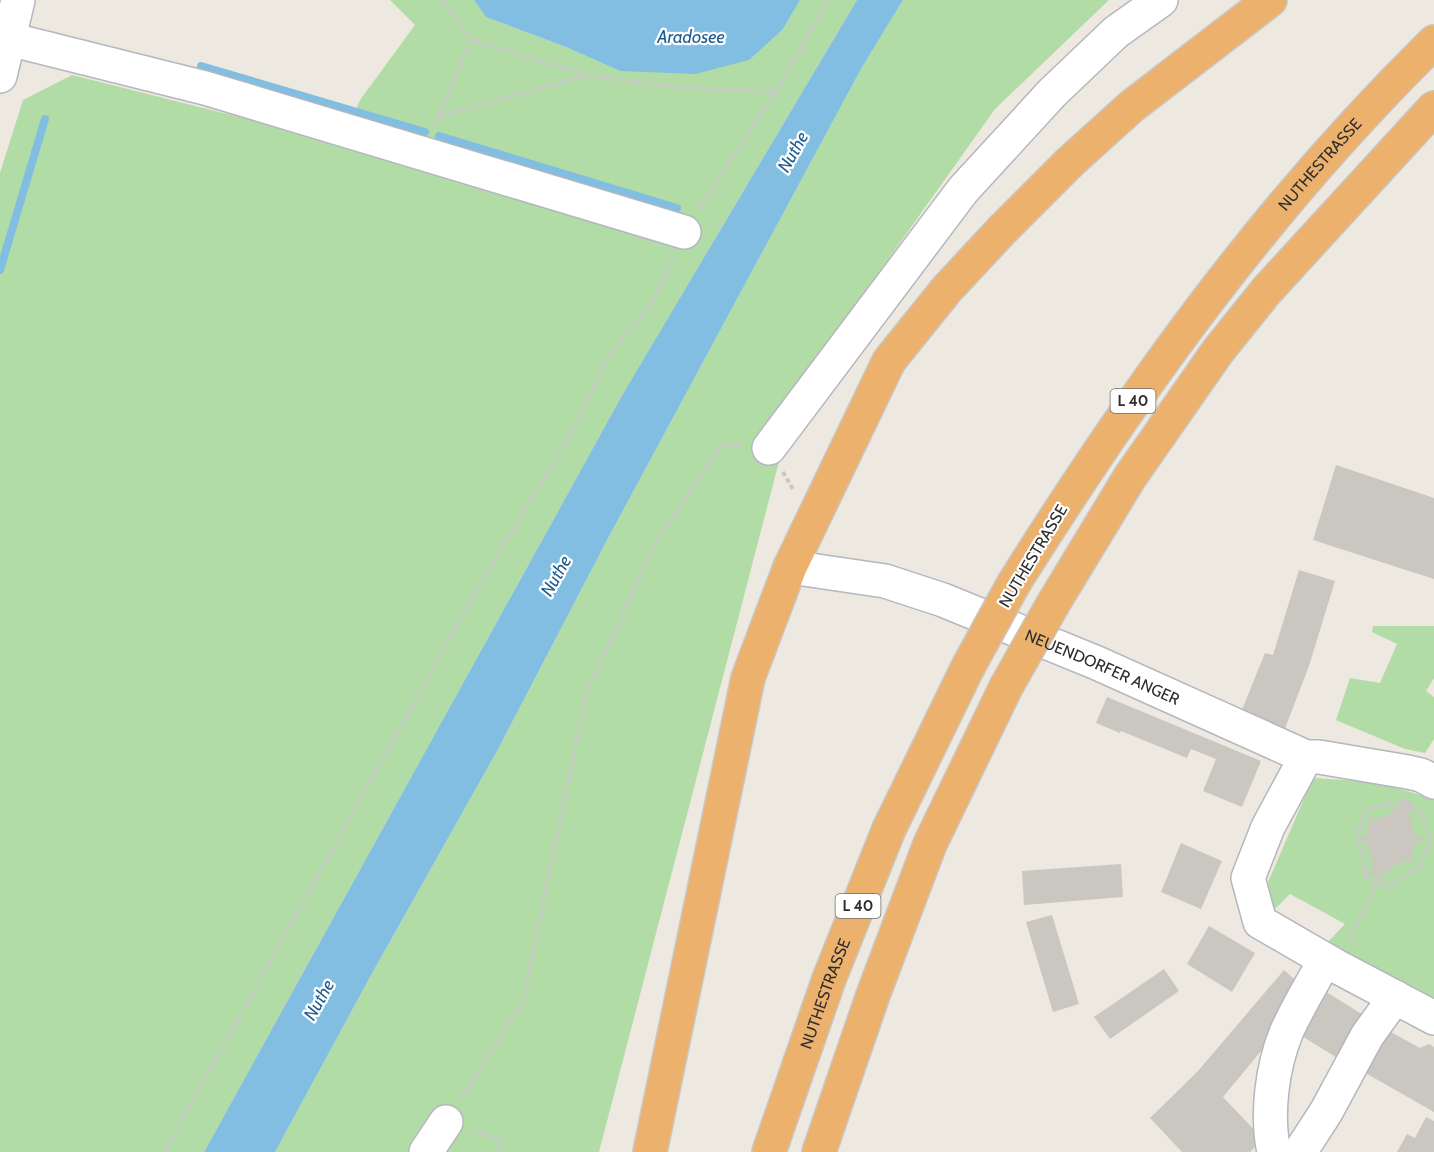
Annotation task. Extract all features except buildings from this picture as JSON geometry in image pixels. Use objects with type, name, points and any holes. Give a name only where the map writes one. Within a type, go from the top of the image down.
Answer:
[{"type":"highway","points":[[650,1152],[748,678],[790,567],[889,361],[947,289],[1070,162],[1132,106],[1270,0]]},
{"type":"highway","name":"NUTHESTRASSE","points":[[769,1152],[829,979],[889,829],[968,668],[1014,584],[1126,410],[1200,309],[1309,174],[1401,74],[1434,42]]},
{"type":"highway","name":"L 40","points":[[819,1152],[873,995],[930,844],[1006,687],[1053,604],[1130,477],[1218,351],[1267,290],[1434,108]]},
{"type":"street","points":[[0,76],[18,0]]},
{"type":"street","points":[[769,448],[963,190],[1052,93],[1116,32],[1161,0]]},
{"type":"street","points":[[9,39],[205,88],[684,232]]},
{"type":"street","name":"NEUENDORFER ANGER","points":[[790,567],[885,581],[943,600],[1097,663],[1306,757],[1319,757],[1408,772],[1421,775],[1434,782]]},
{"type":"street","points":[[1306,757],[1268,827],[1248,878],[1260,922],[1330,963],[1434,1018]]},
{"type":"street","points":[[1274,1152],[1272,1103],[1276,1068],[1286,1034],[1330,963]]},
{"type":"street","points":[[1300,1152],[1326,1112],[1367,1036],[1395,997]]},
{"type":"street","points":[[426,1152],[446,1122]]},
{"type":"path","points":[[443,0],[471,40],[587,75],[678,87],[776,92]]},
{"type":"path","points":[[164,1152],[475,593],[578,421],[607,358],[651,305],[684,232],[776,92],[828,0]]},
{"type":"path","points":[[424,154],[471,40]]},
{"type":"path","points":[[438,117],[587,75]]},
{"type":"path","points":[[499,1152],[502,1140],[446,1122],[523,1002],[586,694],[655,544],[722,444]]},
{"type":"path","points":[[769,448],[811,522]]},
{"type":"path","points":[[1400,803],[1366,810],[1356,837],[1366,863],[1363,876],[1389,888],[1420,866],[1431,840],[1421,813],[1412,809]]},
{"type":"path","points":[[1330,963],[1377,882]]},
{"type":"green space","points":[[390,0],[474,0],[486,17],[566,47],[620,71],[783,29],[800,0],[857,0],[624,392],[204,1152],[0,1152],[0,173],[23,100],[72,75],[342,143],[360,100],[415,25]]},
{"type":"green space","points":[[903,0],[1109,0],[995,109],[799,385],[599,1152],[275,1152],[497,751],[606,542],[861,69]]},
{"type":"green space","points":[[1373,626],[1434,626],[1434,678],[1426,691],[1434,697],[1434,739],[1425,753],[1405,749],[1336,720],[1350,678],[1380,683],[1397,644],[1372,632]]},
{"type":"green space","points":[[1313,778],[1377,782],[1434,799],[1434,1002],[1326,944],[1345,924],[1290,894],[1272,912],[1268,882]]},
{"type":"water","name":"Aradosee","points":[[474,0],[800,0],[783,29],[749,60],[695,74],[620,71],[566,47],[486,17]]},
{"type":"water","name":"Nuthe","points":[[857,0],[903,0],[861,69],[606,542],[497,751],[275,1152],[204,1152],[624,392]]},
{"type":"waterway","points":[[201,66],[425,132]]},
{"type":"waterway","points":[[0,270],[45,119]]},
{"type":"waterway","points":[[439,136],[677,208]]}]
